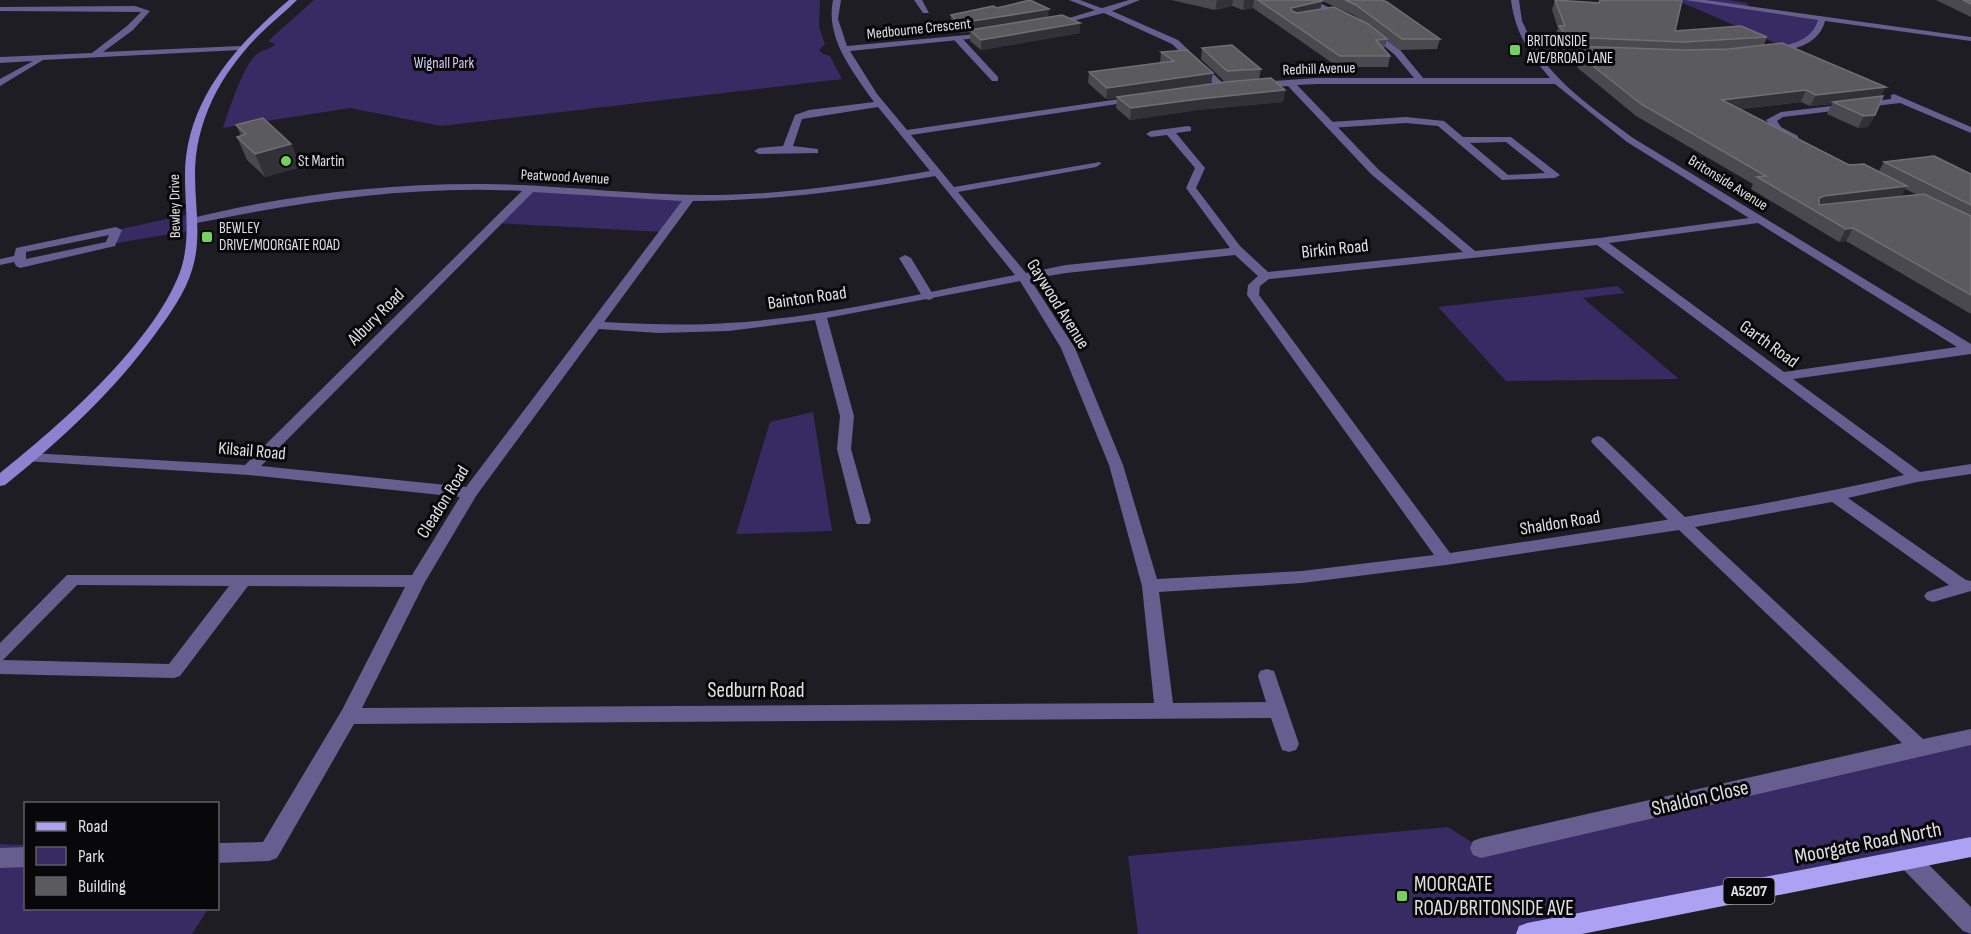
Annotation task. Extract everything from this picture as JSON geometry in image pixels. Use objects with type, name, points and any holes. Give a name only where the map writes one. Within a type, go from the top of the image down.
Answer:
[{"type":"main road","name":"Moorgate Road North","points":[[1527,934],[1971,847]]},
{"type":"street","points":[[135,8],[149,0]]},
{"type":"street","name":"Bewley Drive","points":[[0,481],[60,431],[134,356],[170,303],[188,265],[194,230],[189,163],[197,127],[208,97],[240,48],[293,0]]},
{"type":"street","name":"Gaywood Avenue","points":[[837,0],[834,19],[845,49],[880,104],[1023,277],[1068,348],[1116,465],[1150,586],[1164,709]]},
{"type":"street","points":[[918,0],[926,11]]},
{"type":"street","points":[[1073,0],[1136,23],[1175,42],[1218,88],[1234,87]]},
{"type":"street","points":[[1047,25],[1104,11],[1136,0]]},
{"type":"street","points":[[1307,0],[1354,21]]},
{"type":"street","name":"Britonside Avenue","points":[[1515,0],[1514,14],[1519,31],[1556,81],[1589,110],[1630,140],[1970,349]]},
{"type":"street","points":[[1689,0],[1748,4],[1822,18],[1971,39]]},
{"type":"street","points":[[0,9],[135,8],[146,11],[142,17],[93,56]]},
{"type":"street","points":[[1316,16],[1337,12]]},
{"type":"street","points":[[1766,52],[1783,49],[1814,36],[1821,28],[1822,18]]},
{"type":"street","points":[[1363,25],[1398,53],[1420,80]]},
{"type":"street","name":"Medbourne Crescent","points":[[845,49],[1002,34]]},
{"type":"street","points":[[958,39],[995,79]]},
{"type":"street","points":[[0,60],[240,48]]},
{"type":"street","points":[[1783,49],[1794,54]]},
{"type":"street","points":[[1533,50],[1602,53]]},
{"type":"street","points":[[0,82],[42,59]]},
{"type":"street","name":"Redhill Avenue","points":[[1246,86],[1420,80],[1556,81]]},
{"type":"street","points":[[1290,83],[1375,172],[1471,253]]},
{"type":"street","points":[[1880,91],[1971,130]]},
{"type":"street","points":[[906,133],[1150,96]]},
{"type":"street","points":[[1809,145],[1778,129],[1771,120],[1781,115],[1902,100]]},
{"type":"street","points":[[787,149],[798,117],[809,113],[880,104]]},
{"type":"street","points":[[1330,125],[1406,120],[1441,123],[1506,178],[1555,175],[1508,139],[1462,140]]},
{"type":"street","points":[[1152,134],[1188,129]]},
{"type":"street","points":[[1169,131],[1200,168],[1191,188],[1238,251],[1256,271],[1266,276],[1254,285],[1253,296],[1446,559]]},
{"type":"street","points":[[759,151],[787,149],[815,151]]},
{"type":"street","points":[[952,190],[1096,164]]},
{"type":"street","name":"Peatwood Avenue","points":[[192,221],[299,199],[389,190],[459,187],[690,198],[786,193],[871,184],[937,173]]},
{"type":"street","name":"Albury Road","points":[[249,470],[529,190]]},
{"type":"street","name":"Cleadon Road","points":[[219,853],[269,851],[349,716],[417,581],[470,493],[690,198]]},
{"type":"street","name":"Birkin Road","points":[[1266,276],[1599,241],[1758,220]]},
{"type":"street","points":[[116,230],[111,244],[20,264],[19,258],[20,250],[116,230]]},
{"type":"street","name":"Garth Road","points":[[1599,241],[1917,477]]},
{"type":"street","name":"Bainton Road","points":[[594,325],[658,329],[729,327],[820,316],[1066,269],[1238,251]]},
{"type":"street","points":[[0,262],[19,258]]},
{"type":"street","points":[[905,258],[928,296]]},
{"type":"street","points":[[820,316],[847,416],[844,449],[863,520]]},
{"type":"street","points":[[1783,376],[1970,349]]},
{"type":"street","points":[[1598,441],[1919,747]]},
{"type":"street","name":"Kilsail Road","points":[[30,458],[249,470],[470,493]]},
{"type":"street","name":"Shaldon Road","points":[[1150,586],[1302,578],[1446,559],[1683,524],[1836,496],[1917,477],[1971,470]]},
{"type":"street","points":[[1836,496],[1967,586]]},
{"type":"street","points":[[0,654],[73,579],[417,581]]},
{"type":"street","points":[[0,667],[174,671],[243,580]]},
{"type":"street","points":[[1932,596],[1967,586]]},
{"type":"street","points":[[1267,676],[1289,744]]},
{"type":"street","name":"Sedburn Road","points":[[349,716],[1277,710]]},
{"type":"street","name":"Shaldon Close","points":[[1481,848],[1971,737]]},
{"type":"street","points":[[0,858],[24,857]]},
{"type":"street","points":[[1909,860],[1971,923]]},
{"type":"green space","name":"Wignall Park","points":[[314,0],[820,0],[819,27],[825,44],[819,50],[830,56],[842,79],[441,126],[350,108],[223,128],[237,88],[252,59],[258,53],[273,46],[275,44],[268,41]]},
{"type":"green space","points":[[1676,0],[1729,0],[1747,3],[1750,8],[1822,18],[1814,36],[1787,48]]},
{"type":"green space","points":[[529,190],[690,198],[664,232],[496,223]]},
{"type":"green space","points":[[190,214],[194,230],[111,244],[116,230]]},
{"type":"green space","points":[[1617,286],[1625,293],[1583,298],[1679,379],[1506,381],[1438,307]]},
{"type":"green space","points":[[813,412],[832,531],[736,534],[770,422]]},
{"type":"green space","points":[[1971,738],[1971,846],[1527,934],[1138,934],[1128,856],[1448,827],[1481,848]]},
{"type":"green space","points":[[0,844],[24,845],[24,910],[207,910],[192,934],[0,934]]},
{"type":"building","points":[[1030,0],[1049,9],[960,23],[951,15],[993,6],[997,8]]},
{"type":"building","points":[[1258,0],[1320,0],[1322,1],[1291,8],[1292,11],[1297,13],[1334,7],[1368,24],[1387,39],[1376,40],[1390,56],[1340,56]]},
{"type":"building","points":[[1345,0],[1387,2],[1440,39],[1402,39],[1356,5]]},
{"type":"building","points":[[1555,0],[1599,3],[1600,0],[1682,0],[1675,31],[1741,26],[1767,37],[1684,42],[1567,37],[1559,26],[1565,26]]},
{"type":"building","points":[[1062,15],[1080,23],[981,40],[970,30]]},
{"type":"building","points":[[1782,43],[1886,87],[1816,95],[1806,90],[1722,100],[1849,165],[1864,164],[1907,186],[1824,196],[1819,198],[1819,205],[1924,194],[1971,216],[1971,295],[1853,228],[1846,229],[1757,177],[1766,176],[1641,104],[1583,58],[1573,46],[1684,50],[1729,49]]},
{"type":"building","points":[[1232,45],[1261,69],[1227,71],[1202,48]]},
{"type":"building","points":[[1187,50],[1213,73],[1107,88],[1089,72],[1174,61],[1161,52]]},
{"type":"building","points":[[1271,78],[1285,90],[1131,108],[1117,97],[1225,82]]},
{"type":"building","points":[[1883,96],[1875,115],[1864,116],[1833,102]]},
{"type":"building","points":[[263,118],[291,144],[255,154],[237,137],[246,134],[236,125]]},
{"type":"building","points":[[1934,156],[1971,174],[1971,205],[1884,162]]},
{"type":"place","name":"BRITONSIDE AVE/BROAD LANE","points":[[1515,50]]},
{"type":"place","name":"St Martin","points":[[286,161]]},
{"type":"place","name":"BEWLEY DRIVE/MOORGATE ROAD","points":[[207,237]]},
{"type":"place","name":"MOORGATE ROAD/BRITONSIDE AVE","points":[[1402,896]]}]
